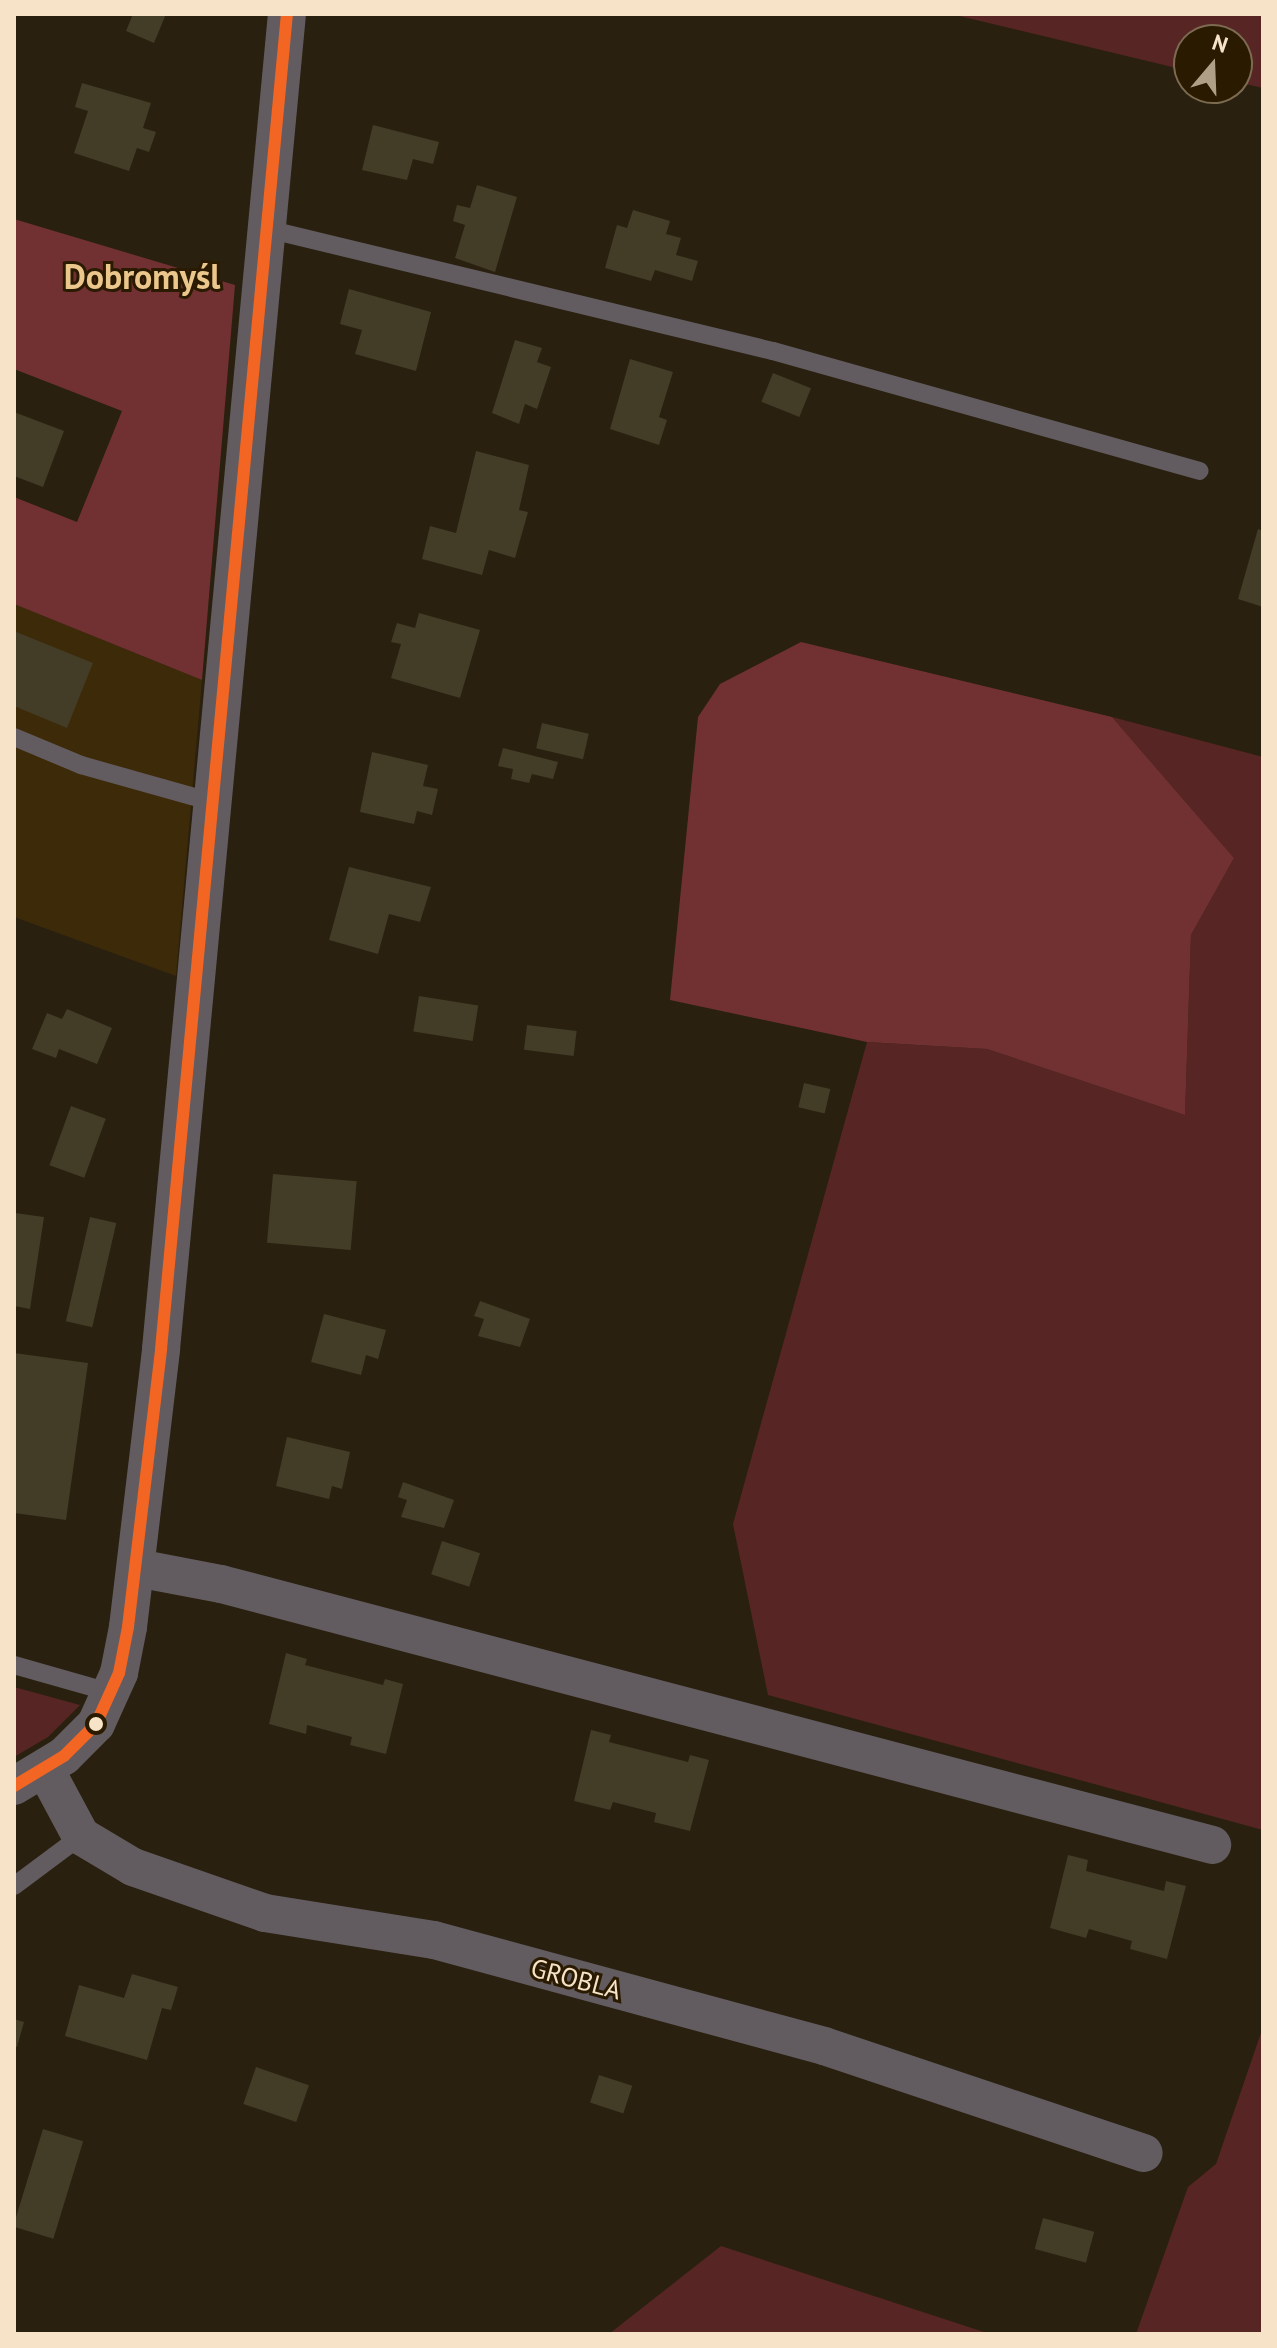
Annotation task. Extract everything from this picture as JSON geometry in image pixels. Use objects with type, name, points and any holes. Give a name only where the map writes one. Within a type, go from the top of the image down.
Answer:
[{"type":"street","points":[[81,1836],[30,1778],[81,1742],[112,1693],[137,1568],[287,14]]},
{"type":"street","points":[[137,1568],[221,1584],[1212,1845]]},
{"type":"street","name":"GROBLA","points":[[81,1836],[133,1867],[265,1913],[434,1940],[824,2046],[1144,2153]]},
{"type":"lane","points":[[267,229],[773,351],[1199,471]]},
{"type":"lane","points":[[14,737],[81,765],[213,802]]},
{"type":"lane","points":[[14,1665],[112,1693]]},
{"type":"lane","points":[[14,1886],[81,1836]]},
{"type":"shaded area","points":[[951,14],[1263,14],[1263,88],[1253,86],[1253,24],[1173,24],[1173,67]]},
{"type":"shaded area","points":[[14,219],[235,285],[202,680],[14,604],[14,497],[77,522],[122,411],[14,369]]},
{"type":"shaded area","points":[[14,604],[202,680],[176,976],[14,917]]},
{"type":"shaded area","points":[[801,642],[1112,717],[1234,858],[1191,935],[1185,1115],[987,1049],[867,1042],[670,1000],[698,717],[720,684]]},
{"type":"shaded area","points":[[1112,717],[1263,757],[1263,1830],[768,1695],[733,1524],[867,1042],[987,1049],[1185,1115],[1191,935],[1234,858]]},
{"type":"shaded area","points":[[14,1687],[80,1705],[48,1737],[14,1757]]},
{"type":"shaded area","points":[[1263,2027],[1263,2334],[1136,2334],[1188,2187],[1216,2164]]},
{"type":"shaded area","points":[[721,2246],[990,2334],[609,2334]]},
{"type":"building","points":[[133,14],[166,14],[154,43],[126,31]]},
{"type":"building","points":[[82,83],[151,103],[143,128],[156,132],[149,152],[137,148],[129,171],[74,153],[88,111],[75,107]]},
{"type":"building","points":[[373,125],[439,142],[433,164],[413,159],[407,180],[362,170]]},
{"type":"building","points":[[477,185],[517,197],[495,272],[455,258],[465,225],[453,221],[457,205],[470,208]]},
{"type":"building","points":[[633,210],[670,221],[666,234],[681,238],[676,255],[698,261],[692,281],[655,270],[651,281],[605,268],[617,225],[627,228]]},
{"type":"building","points":[[349,289],[431,312],[416,371],[355,354],[362,330],[340,324]]},
{"type":"building","points":[[515,340],[542,348],[537,362],[551,367],[537,409],[525,404],[519,424],[492,413]]},
{"type":"building","points":[[630,359],[673,372],[659,417],[667,420],[659,445],[610,429]]},
{"type":"building","points":[[773,373],[811,388],[799,417],[761,402]]},
{"type":"building","points":[[14,412],[64,431],[43,487],[14,476]]},
{"type":"building","points":[[476,451],[529,465],[519,510],[528,512],[515,558],[489,550],[482,575],[422,559],[430,526],[456,533]]},
{"type":"building","points":[[1258,529],[1263,531],[1263,607],[1238,599]]},
{"type":"building","points":[[419,613],[480,630],[460,698],[391,678],[401,644],[391,642],[397,623],[415,628]]},
{"type":"building","points":[[14,631],[93,663],[67,728],[14,706]]},
{"type":"building","points":[[542,723],[589,734],[583,759],[536,748]]},
{"type":"building","points":[[503,748],[558,762],[553,779],[532,774],[529,783],[511,779],[513,769],[498,766]]},
{"type":"building","points":[[372,752],[428,765],[423,786],[438,789],[432,815],[417,811],[414,824],[360,812]]},
{"type":"building","points":[[349,867],[431,887],[420,922],[389,914],[378,954],[329,940]]},
{"type":"building","points":[[419,996],[478,1005],[473,1041],[413,1032]]},
{"type":"building","points":[[67,1009],[112,1028],[97,1064],[59,1049],[56,1058],[32,1049],[47,1013],[62,1019]]},
{"type":"building","points":[[527,1025],[577,1031],[574,1056],[524,1050]]},
{"type":"building","points":[[804,1083],[830,1089],[825,1113],[798,1107]]},
{"type":"building","points":[[71,1106],[106,1119],[84,1178],[49,1165]]},
{"type":"building","points":[[273,1174],[357,1181],[351,1250],[267,1243]]},
{"type":"building","points":[[15,1213],[44,1217],[30,1309],[14,1306]]},
{"type":"building","points":[[90,1217],[116,1223],[92,1327],[66,1321]]},
{"type":"building","points":[[480,1301],[530,1319],[520,1347],[478,1336],[484,1319],[474,1316]]},
{"type":"building","points":[[324,1314],[386,1330],[378,1359],[366,1355],[361,1375],[311,1362]]},
{"type":"building","points":[[14,1353],[88,1363],[66,1520],[14,1513]]},
{"type":"building","points":[[287,1437],[350,1452],[342,1489],[332,1486],[329,1499],[276,1486]]},
{"type":"building","points":[[403,1482],[454,1500],[444,1528],[401,1517],[407,1500],[398,1497]]},
{"type":"building","points":[[442,1541],[480,1553],[469,1587],[431,1574]]},
{"type":"building","points":[[286,1653],[307,1659],[305,1665],[383,1685],[385,1679],[403,1684],[386,1754],[350,1745],[352,1737],[307,1725],[306,1734],[269,1724]]},
{"type":"building","points":[[591,1730],[611,1735],[609,1742],[688,1762],[690,1755],[709,1760],[690,1831],[654,1822],[656,1813],[613,1802],[610,1810],[574,1801]]},
{"type":"building","points":[[1068,1855],[1088,1860],[1086,1871],[1164,1891],[1166,1881],[1186,1886],[1167,1959],[1130,1949],[1132,1941],[1089,1929],[1086,1938],[1050,1928]]},
{"type":"building","points":[[132,1974],[178,1987],[171,2010],[162,2008],[147,2060],[65,2036],[79,1985],[124,1998]]},
{"type":"building","points":[[14,2019],[24,2022],[17,2047],[14,2046]]},
{"type":"building","points":[[256,2067],[309,2085],[296,2122],[243,2104]]},
{"type":"building","points":[[599,2075],[632,2086],[623,2113],[590,2103]]},
{"type":"building","points":[[43,2129],[83,2141],[53,2239],[14,2227]]},
{"type":"building","points":[[1043,2218],[1094,2232],[1086,2263],[1035,2249]]},
{"type":"transit line","points":[[14,1786],[64,1756],[96,1724],[119,1673],[128,1627],[161,1349],[287,14]]},
{"type":"district","name":"Dobromyśl","points":[[142,277]]}]
